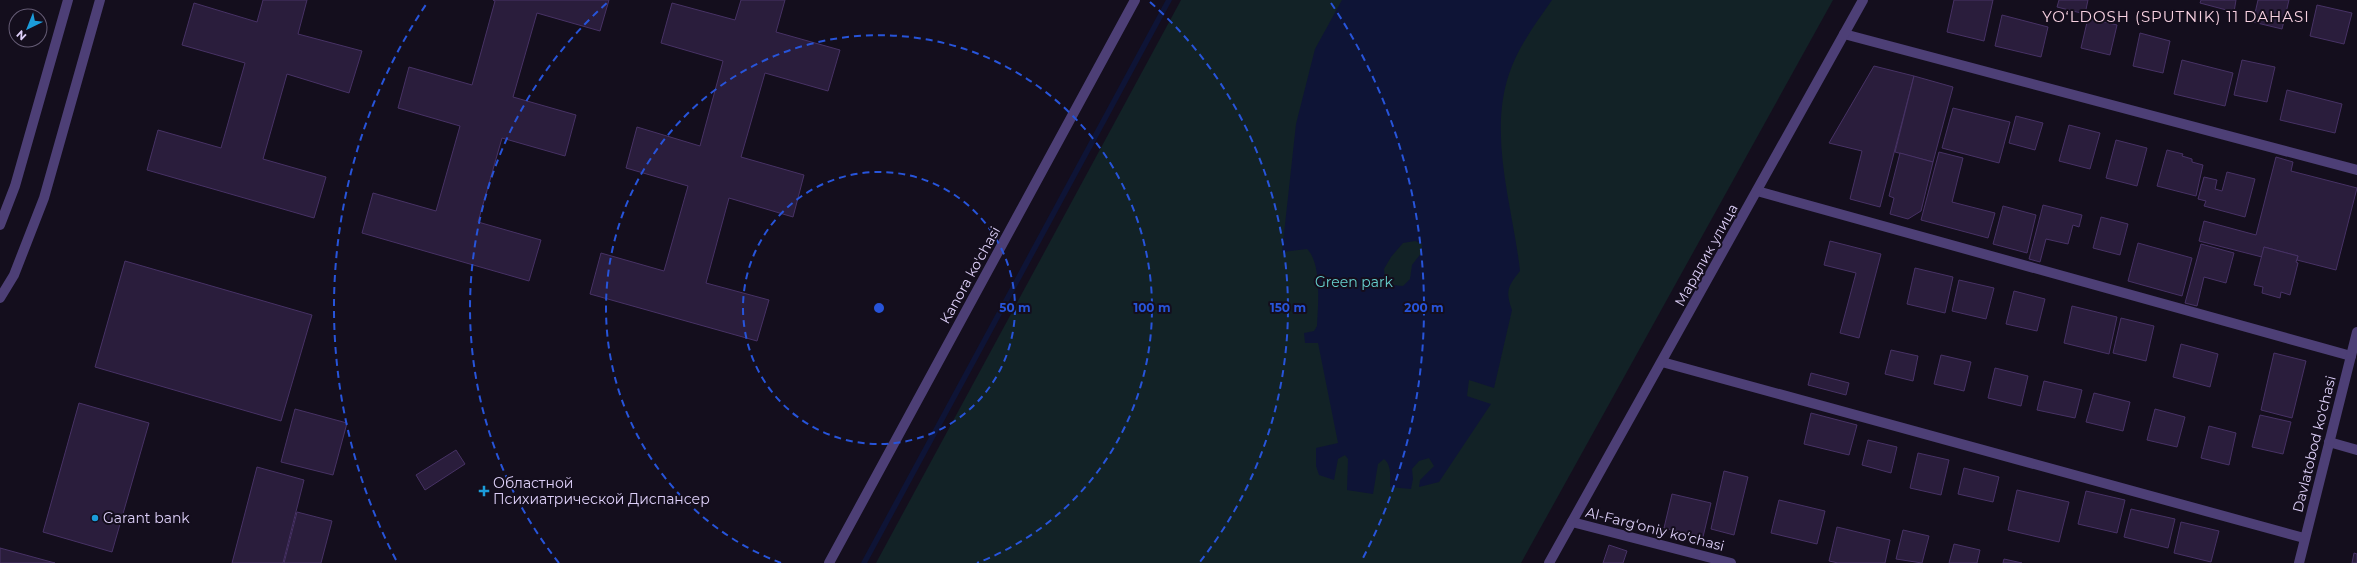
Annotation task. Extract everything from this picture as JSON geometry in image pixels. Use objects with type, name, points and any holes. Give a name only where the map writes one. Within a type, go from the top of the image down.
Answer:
[{"type":"street","points":[[0,225],[15,186],[68,0]]},
{"type":"street","points":[[0,298],[20,262],[44,198],[100,0]]},
{"type":"street","name":"Kanora ko'chasi","points":[[829,563],[1135,0]]},
{"type":"street","name":"Мардлик улица","points":[[1549,563],[1863,0]]},
{"type":"street","points":[[1844,34],[2357,170]]},
{"type":"street","points":[[1757,192],[2351,356]]},
{"type":"street","name":"Davlatobod ko'chasi","points":[[2299,563],[2304,538],[2357,332]]},
{"type":"street","points":[[1662,362],[2304,538]]},
{"type":"street","points":[[2329,442],[2357,450]]},
{"type":"street","name":"Al-Farg‘oniy ko‘chasi","points":[[1572,522],[1731,563]]},
{"type":"green space","name":"Green park","points":[[1181,0],[1833,0],[1521,563],[876,563]]},
{"type":"water","points":[[1342,0],[1552,0],[1517,54],[1509,74],[1503,98],[1501,147],[1520,271],[1510,285],[1508,293],[1512,310],[1494,388],[1469,380],[1467,396],[1491,404],[1439,482],[1419,487],[1420,480],[1434,466],[1429,458],[1419,461],[1412,469],[1413,479],[1411,489],[1390,487],[1389,468],[1384,459],[1378,464],[1373,494],[1347,490],[1348,459],[1345,455],[1338,459],[1334,480],[1319,475],[1316,466],[1316,448],[1338,443],[1318,343],[1305,343],[1304,333],[1314,331],[1317,326],[1317,274],[1312,256],[1307,249],[1282,252],[1296,124],[1315,49]],"holes":[[[1415,241],[1422,244],[1422,252],[1412,265],[1410,279],[1403,286],[1392,285],[1385,278],[1384,269],[1391,257],[1403,243]]]},
{"type":"building","points":[[263,0],[307,0],[298,34],[362,51],[349,93],[287,74],[263,159],[326,177],[314,218],[147,170],[158,130],[221,148],[245,63],[182,45],[194,3],[257,22]]},
{"type":"building","points":[[493,0],[609,0],[600,31],[537,13],[513,97],[576,115],[565,156],[502,138],[478,222],[541,240],[529,281],[362,233],[373,193],[436,211],[460,126],[398,108],[409,67],[472,85],[495,1]]},
{"type":"building","points":[[741,0],[785,0],[776,32],[840,50],[828,91],[765,73],[741,157],[804,175],[793,217],[729,198],[706,283],[769,300],[757,341],[590,294],[601,253],[664,271],[688,186],[626,168],[637,127],[700,146],[723,61],[661,43],[672,3],[735,20]]},
{"type":"building","points":[[1954,0],[1993,0],[1984,41],[1947,32]]},
{"type":"building","points":[[2059,0],[2088,0],[2085,14],[2057,7]]},
{"type":"building","points":[[2201,0],[2236,0],[2234,12],[2200,3]]},
{"type":"building","points":[[2258,0],[2289,0],[2282,29],[2253,22]]},
{"type":"building","points":[[2317,5],[2352,13],[2344,44],[2310,36]]},
{"type":"building","points":[[2002,15],[2048,27],[2041,57],[1995,46]]},
{"type":"building","points":[[2088,18],[2117,25],[2110,55],[2081,48]]},
{"type":"building","points":[[2140,33],[2170,41],[2163,73],[2133,66]]},
{"type":"building","points":[[2182,60],[2233,73],[2225,106],[2174,94]]},
{"type":"building","points":[[2242,60],[2275,67],[2267,102],[2234,95]]},
{"type":"building","points":[[1874,66],[1914,76],[1880,207],[1850,199],[1862,151],[1829,143]]},
{"type":"building","points":[[1914,76],[1953,87],[1933,162],[1895,152]]},
{"type":"building","points":[[2287,90],[2342,104],[2335,133],[2280,120]]},
{"type":"building","points":[[1953,108],[2010,122],[1999,163],[1942,148]]},
{"type":"building","points":[[2016,116],[2043,123],[2035,150],[2009,143]]},
{"type":"building","points":[[2069,125],[2100,133],[2090,169],[2059,161]]},
{"type":"building","points":[[2116,140],[2147,148],[2137,186],[2106,178]]},
{"type":"building","points":[[2167,150],[2183,154],[2182,156],[2192,159],[2192,162],[2203,165],[2196,196],[2157,186]]},
{"type":"building","points":[[1939,152],[1963,158],[1952,202],[1995,213],[1988,238],[1921,220]]},
{"type":"building","points":[[1900,153],[1933,162],[1921,211],[1908,219],[1890,214],[1894,198],[1889,196]]},
{"type":"building","points":[[2276,157],[2293,162],[2291,171],[2357,188],[2336,270],[2297,260],[2298,256],[2264,247],[2262,257],[2199,241],[2204,221],[2256,235]]},
{"type":"building","points":[[2227,172],[2255,179],[2245,217],[2204,206],[2206,201],[2198,199],[2204,177],[2217,180],[2215,189],[2222,191]]},
{"type":"building","points":[[2043,205],[2082,215],[2079,227],[2073,225],[2068,244],[2046,239],[2040,262],[2029,259]]},
{"type":"building","points":[[2003,206],[2036,215],[2027,253],[1993,244]]},
{"type":"building","points":[[2101,217],[2128,224],[2120,255],[2093,248]]},
{"type":"building","points":[[1830,241],[1881,254],[1859,338],[1840,333],[1856,273],[1824,265]]},
{"type":"building","points":[[2138,243],[2192,258],[2182,296],[2128,281]]},
{"type":"building","points":[[2201,244],[2234,253],[2226,283],[2204,277],[2197,306],[2185,303]]},
{"type":"building","points":[[2264,247],[2298,256],[2296,262],[2298,263],[2290,295],[2281,292],[2280,298],[2262,293],[2263,287],[2254,285]]},
{"type":"building","points":[[125,261],[312,315],[281,421],[95,367]]},
{"type":"building","points":[[1915,268],[1953,277],[1945,313],[1907,304]]},
{"type":"building","points":[[1959,280],[1994,288],[1986,319],[1952,311]]},
{"type":"building","points":[[2014,291],[2045,299],[2037,331],[2006,324]]},
{"type":"building","points":[[2072,306],[2117,317],[2109,354],[2064,343]]},
{"type":"building","points":[[2121,318],[2154,326],[2146,361],[2113,353]]},
{"type":"building","points":[[2181,344],[2218,354],[2210,387],[2173,377]]},
{"type":"building","points":[[1891,350],[1918,356],[1913,381],[1885,374]]},
{"type":"building","points":[[2274,353],[2306,361],[2292,418],[2261,410]]},
{"type":"building","points":[[1941,355],[1971,362],[1964,391],[1934,384]]},
{"type":"building","points":[[1995,368],[2028,376],[2021,406],[1988,398]]},
{"type":"building","points":[[1811,373],[1849,383],[1846,395],[1808,385]]},
{"type":"building","points":[[2044,381],[2082,390],[2075,418],[2037,410]]},
{"type":"building","points":[[2094,393],[2130,402],[2123,431],[2086,422]]},
{"type":"building","points":[[79,403],[149,423],[112,552],[43,532]]},
{"type":"building","points":[[295,409],[347,423],[333,475],[281,462]]},
{"type":"building","points":[[2155,409],[2185,417],[2177,447],[2147,440]]},
{"type":"building","points":[[1811,413],[1857,425],[1849,455],[1804,444]]},
{"type":"building","points":[[2260,415],[2291,422],[2283,454],[2252,447]]},
{"type":"building","points":[[2209,426],[2236,433],[2229,465],[2201,458]]},
{"type":"building","points":[[1868,440],[1897,447],[1891,473],[1862,465]]},
{"type":"building","points":[[456,450],[465,464],[425,490],[416,475]]},
{"type":"building","points":[[1918,453],[1949,460],[1941,495],[1910,488]]},
{"type":"building","points":[[257,467],[304,480],[283,563],[232,563]]},
{"type":"building","points":[[1964,468],[1999,477],[1993,502],[1958,494]]},
{"type":"building","points":[[1724,471],[1748,477],[1734,535],[1711,529]]},
{"type":"building","points":[[2017,490],[2069,502],[2059,542],[2008,530]]},
{"type":"building","points":[[2086,491],[2125,500],[2117,533],[2078,524]]},
{"type":"building","points":[[1672,494],[1711,503],[1703,537],[1664,528]]},
{"type":"building","points":[[1779,500],[1825,511],[1817,544],[1771,533]]},
{"type":"building","points":[[2131,509],[2175,519],[2168,548],[2124,537]]},
{"type":"building","points":[[297,512],[332,521],[321,563],[284,563]]},
{"type":"building","points":[[2181,522],[2219,531],[2211,562],[2174,553]]},
{"type":"building","points":[[1837,527],[1890,540],[1885,563],[1838,563],[1829,561]]},
{"type":"building","points":[[1903,530],[1929,536],[1922,563],[1896,559]]},
{"type":"building","points":[[1954,544],[1980,550],[1977,563],[1949,563]]},
{"type":"building","points":[[1609,545],[1627,551],[1623,563],[1603,563]]},
{"type":"building","points":[[0,548],[55,563],[0,563]]},
{"type":"building","points":[[2354,553],[2357,554],[2357,563],[2352,563]]},
{"type":"building","points":[[2004,559],[2022,563],[2003,563]]},
{"type":"waterway","points":[[864,563],[1169,0]]},
{"type":"place","name":"Областной Психиатрической Диспансер","points":[[484,491]]},
{"type":"place","name":"Garant bank","points":[[95,518]]},
{"type":"district","name":"YO‘LDOSH (SPUTNIK) 11 DAHASI","points":[[2176,16]]}]
